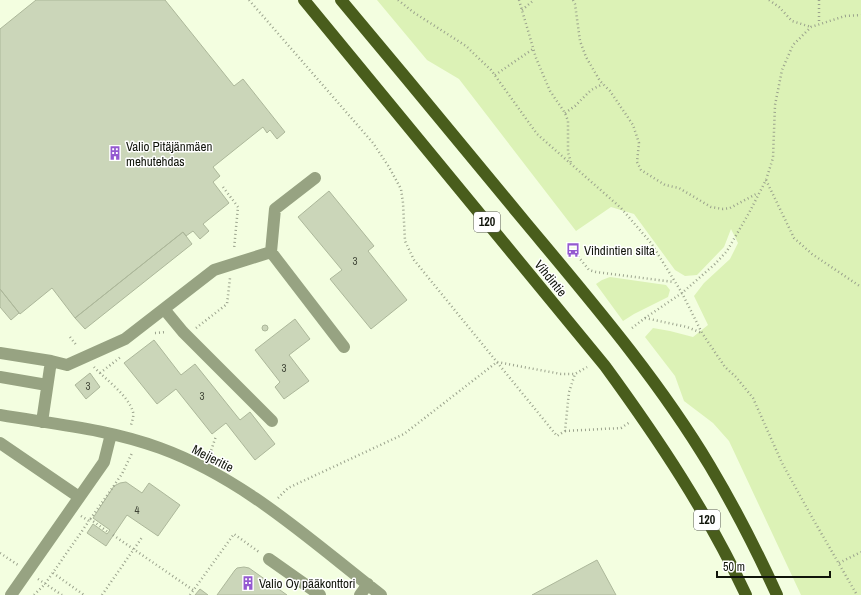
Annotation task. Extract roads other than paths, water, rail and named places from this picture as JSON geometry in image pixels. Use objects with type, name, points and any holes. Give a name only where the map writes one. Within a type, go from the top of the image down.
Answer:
[{"type":"main road","name":"Vihdintie","points":[[304,0],[605,366],[641,414],[686,482],[728,557],[746,595]]},
{"type":"main road","name":"Vihdintie","points":[[341,0],[560,264],[632,354],[710,466],[752,540],[777,595]]},
{"type":"street","points":[[315,178],[275,209],[271,252],[344,347]]},
{"type":"street","points":[[0,353],[67,365],[125,339],[214,270],[271,252]]},
{"type":"street","points":[[164,309],[183,332],[272,421]]},
{"type":"street","points":[[42,422],[51,361]]},
{"type":"street","points":[[0,377],[47,385]]},
{"type":"street","name":"Meijeritie","points":[[0,415],[111,434],[135,440],[161,448],[209,470],[242,489],[270,508],[381,595]]},
{"type":"street","points":[[11,595],[104,462],[111,434]]},
{"type":"street","points":[[0,443],[79,497]]},
{"type":"street","points":[[269,560],[320,595]]},
{"type":"street","points":[[360,595],[368,584]]},
{"type":"place","name":"Valio Pitäjänmäen mehutehdas","points":[[115,153]]},
{"type":"place","name":"Vihdintien silta","points":[[573,250]]},
{"type":"place","name":"Valio Oy pääkonttori","points":[[248,583]]}]
